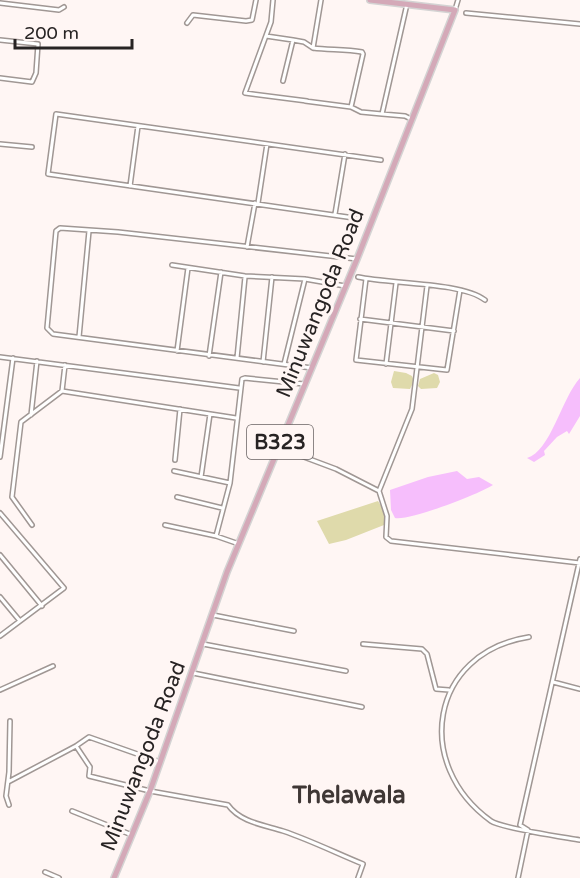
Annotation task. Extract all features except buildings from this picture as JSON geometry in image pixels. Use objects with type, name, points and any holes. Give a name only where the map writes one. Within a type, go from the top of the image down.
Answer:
[{"type":"main road","points":[[370,0],[454,10]]},
{"type":"main road","name":"Minuwangoda Road","points":[[114,878],[150,790],[239,543],[357,259],[454,10]]},
{"type":"street","points":[[187,23],[193,15],[252,20],[256,0]]},
{"type":"street","points":[[273,0],[271,22],[245,93],[324,103]]},
{"type":"street","points":[[313,48],[321,0]]},
{"type":"street","points":[[454,10],[458,0]]},
{"type":"street","points":[[0,3],[59,10],[64,7]]},
{"type":"street","points":[[382,114],[407,4]]},
{"type":"street","points":[[466,13],[580,24]]},
{"type":"street","points":[[266,36],[304,42],[313,48],[362,52],[351,107]]},
{"type":"street","points":[[0,40],[38,44],[36,73],[32,82],[0,78]]},
{"type":"street","points":[[283,81],[293,40]]},
{"type":"street","points":[[305,100],[351,107],[361,112],[411,119]]},
{"type":"street","points":[[361,219],[48,174],[56,114],[381,160]]},
{"type":"street","points":[[130,186],[138,126]]},
{"type":"street","points":[[0,144],[32,147]]},
{"type":"street","points":[[247,247],[267,144]]},
{"type":"street","points":[[335,214],[345,154]]},
{"type":"street","points":[[312,368],[52,334],[47,328],[56,231],[60,228],[118,232],[357,259]]},
{"type":"street","points":[[79,337],[89,231]]},
{"type":"street","points":[[172,265],[245,276],[305,279],[346,286]]},
{"type":"street","points":[[177,351],[188,268]]},
{"type":"street","points":[[209,356],[221,273]]},
{"type":"street","points":[[237,358],[245,276]]},
{"type":"street","points":[[263,362],[272,277]]},
{"type":"street","points":[[358,278],[460,290],[477,294],[485,300]]},
{"type":"street","points":[[284,364],[305,279]]},
{"type":"street","points":[[366,279],[356,360],[417,368],[447,370],[460,290]]},
{"type":"street","points":[[386,364],[396,283]]},
{"type":"street","points":[[427,285],[412,409],[379,491],[387,516],[386,537],[391,541],[580,562],[520,825],[528,830]]},
{"type":"street","points":[[360,319],[454,331]]},
{"type":"street","points":[[0,357],[240,388]]},
{"type":"street","points":[[0,457],[13,358]]},
{"type":"street","points":[[31,415],[37,361]]},
{"type":"street","points":[[32,525],[12,496],[21,422],[62,391],[65,365]]},
{"type":"street","points":[[216,536],[230,483],[240,382],[245,378],[306,385]]},
{"type":"street","points":[[62,391],[236,418]]},
{"type":"street","points":[[175,460],[180,409]]},
{"type":"street","points":[[201,477],[210,414]]},
{"type":"street","points":[[278,447],[336,469],[379,491]]},
{"type":"street","points":[[174,471],[230,483]]},
{"type":"street","points":[[177,497],[222,508]]},
{"type":"street","points":[[0,513],[64,588],[0,636]]},
{"type":"street","points":[[165,525],[239,543]]},
{"type":"street","points":[[0,555],[42,606]]},
{"type":"street","points":[[0,597],[20,621]]},
{"type":"street","points":[[213,615],[294,631]]},
{"type":"street","points":[[529,637],[513,640],[466,667],[449,690],[444,708],[442,733],[448,767],[460,792],[494,823],[580,840]]},
{"type":"street","points":[[203,644],[346,671]]},
{"type":"street","points":[[363,644],[422,648],[427,654],[436,688],[449,690]]},
{"type":"street","points":[[0,688],[53,666]]},
{"type":"street","points":[[193,673],[362,707]]},
{"type":"street","points":[[553,682],[580,688]]},
{"type":"street","points":[[9,805],[6,796],[10,721]]},
{"type":"street","points":[[8,783],[89,737],[160,762]]},
{"type":"street","points":[[76,746],[90,767],[89,776],[228,805],[234,812],[261,825],[283,831],[363,864],[358,878]]},
{"type":"street","points":[[72,811],[132,835]]},
{"type":"street","points":[[518,878],[528,830]]},
{"type":"street","points":[[45,872],[59,878]]},
{"type":"shaded area","points":[[394,371],[412,376],[414,381],[410,389],[393,388],[391,382]]},
{"type":"shaded area","points":[[434,373],[438,375],[440,382],[437,388],[421,389],[418,386],[420,379]]},
{"type":"shaded area","points":[[580,378],[580,416],[569,434],[567,431],[557,437],[544,451],[545,455],[534,462],[527,458],[543,446],[567,398]]},
{"type":"shaded area","points":[[457,471],[467,479],[479,477],[493,485],[429,511],[395,518],[391,510],[390,490],[428,477]]},
{"type":"shaded area","points":[[378,501],[385,512],[384,525],[329,544],[317,521]]},
{"type":"district","name":"Thelawala","points":[[349,795]]}]
